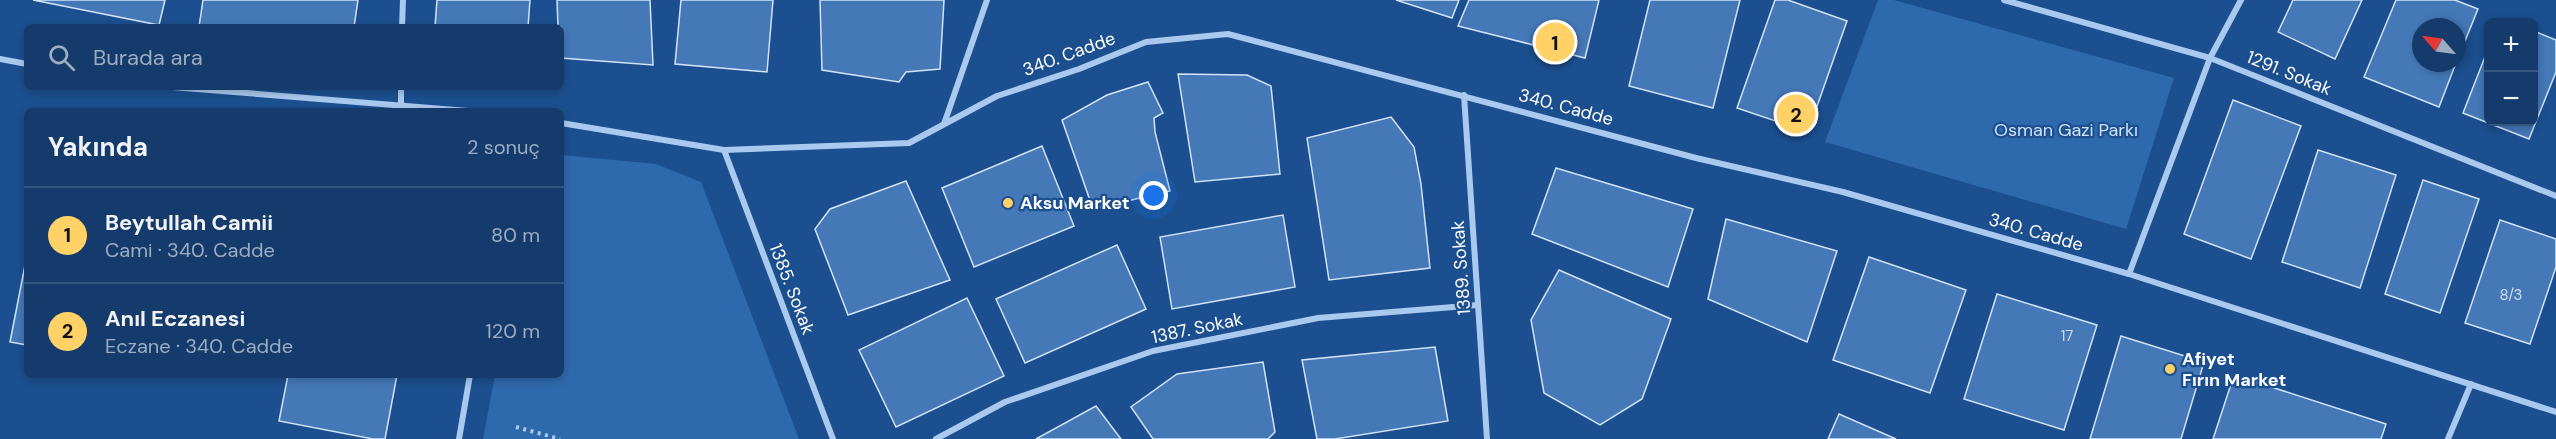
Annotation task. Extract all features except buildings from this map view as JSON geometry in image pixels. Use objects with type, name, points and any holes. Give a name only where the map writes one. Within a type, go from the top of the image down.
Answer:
[{"type":"street","points":[[402,24],[403,0]]},
{"type":"street","points":[[944,124],[987,0]]},
{"type":"street","name":"1291. Sokak","points":[[2004,0],[2210,57],[2556,196]]},
{"type":"street","points":[[2129,274],[2210,57],[2241,0]]},
{"type":"street","name":"340. Cadde","points":[[564,123],[724,150],[909,143],[997,96],[1079,69],[1146,42],[1228,34],[1696,158],[1843,192],[2129,274],[2556,412]]},
{"type":"street","points":[[0,59],[24,63]]},
{"type":"street","points":[[208,90],[428,108]]},
{"type":"street","points":[[401,90],[401,106]]},
{"type":"street","name":"1389. Sokak","points":[[1464,95],[1487,439]]},
{"type":"street","name":"1385. Sokak","points":[[724,150],[833,439]]},
{"type":"street","name":"1387. Sokak","points":[[936,439],[1005,402],[1153,351],[1318,318],[1478,305]]},
{"type":"street","points":[[459,439],[469,378]]},
{"type":"street","points":[[2448,439],[2471,384]]},
{"type":"path","points":[[516,427],[560,439]]},
{"type":"green space","name":"Osman Gazi Parkı","points":[[1878,0],[1894,0],[2174,78],[2126,229],[1825,142]]},
{"type":"green space","points":[[564,155],[656,164],[701,182],[799,439],[483,439],[494,378],[564,378]]},
{"type":"place","name":"Beytullah Camii","points":[[1555,42]]},
{"type":"place","name":"Anıl Eczanesi","points":[[1796,114]]},
{"type":"place","name":"Aksu Market","points":[[1008,203]]},
{"type":"place","name":"Afiyet Fırın Market","points":[[2170,369]]}]
